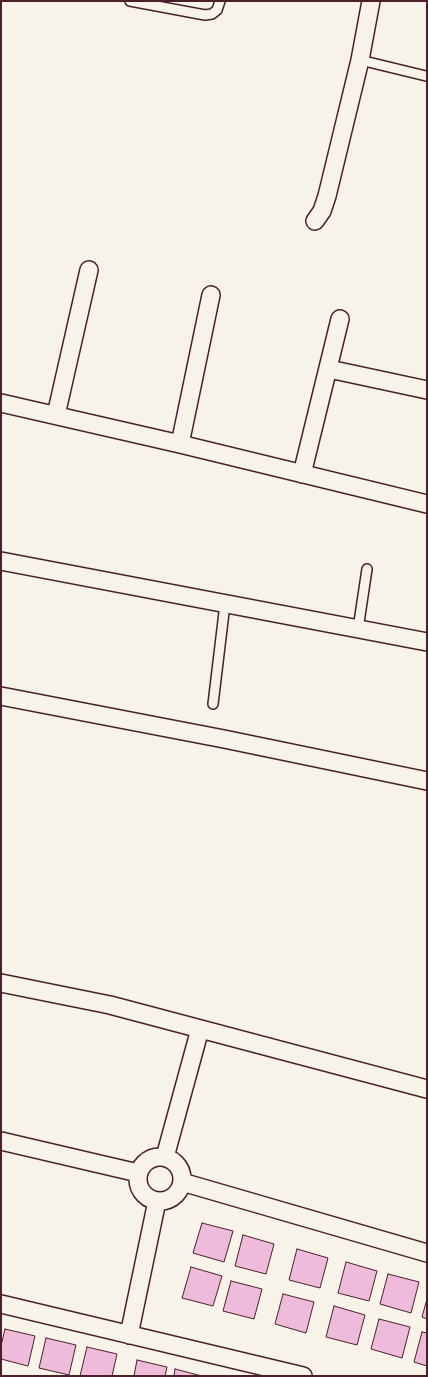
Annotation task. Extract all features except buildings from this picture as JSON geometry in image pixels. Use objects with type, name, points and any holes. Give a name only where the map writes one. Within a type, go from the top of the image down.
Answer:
[{"type":"street","points":[[315,222],[322,211],[327,196],[360,60],[371,1]]},
{"type":"street","points":[[56,415],[89,270]]},
{"type":"street","points":[[180,444],[211,295]]},
{"type":"street","points":[[302,474],[329,369],[340,319]]},
{"type":"street","points":[[329,369],[427,390]]},
{"type":"street","points":[[1,403],[180,444],[427,504]]},
{"type":"street","points":[[1,561],[427,642]]},
{"type":"street","points":[[1,696],[224,739],[427,781]]},
{"type":"street","points":[[1,983],[110,1005],[427,1089]]},
{"type":"street","points":[[165,1157],[200,1029]]},
{"type":"street","points":[[1,1141],[138,1173]]},
{"type":"street","points":[[156,1157],[165,1157],[173,1160],[179,1166],[182,1174],[180,1189],[170,1199],[164,1201],[150,1199],[143,1194],[137,1181],[138,1173],[148,1160],[156,1157]]},
{"type":"street","points":[[182,1182],[427,1253]]},
{"type":"street","points":[[129,1334],[157,1201]]},
{"type":"street","points":[[1,1304],[303,1376]]},
{"type":"lane","points":[[130,1],[205,15],[212,14],[217,10],[220,1]]},
{"type":"lane","points":[[360,60],[426,76]]},
{"type":"lane","points":[[358,629],[367,569]]},
{"type":"lane","points":[[213,704],[225,604]]}]
